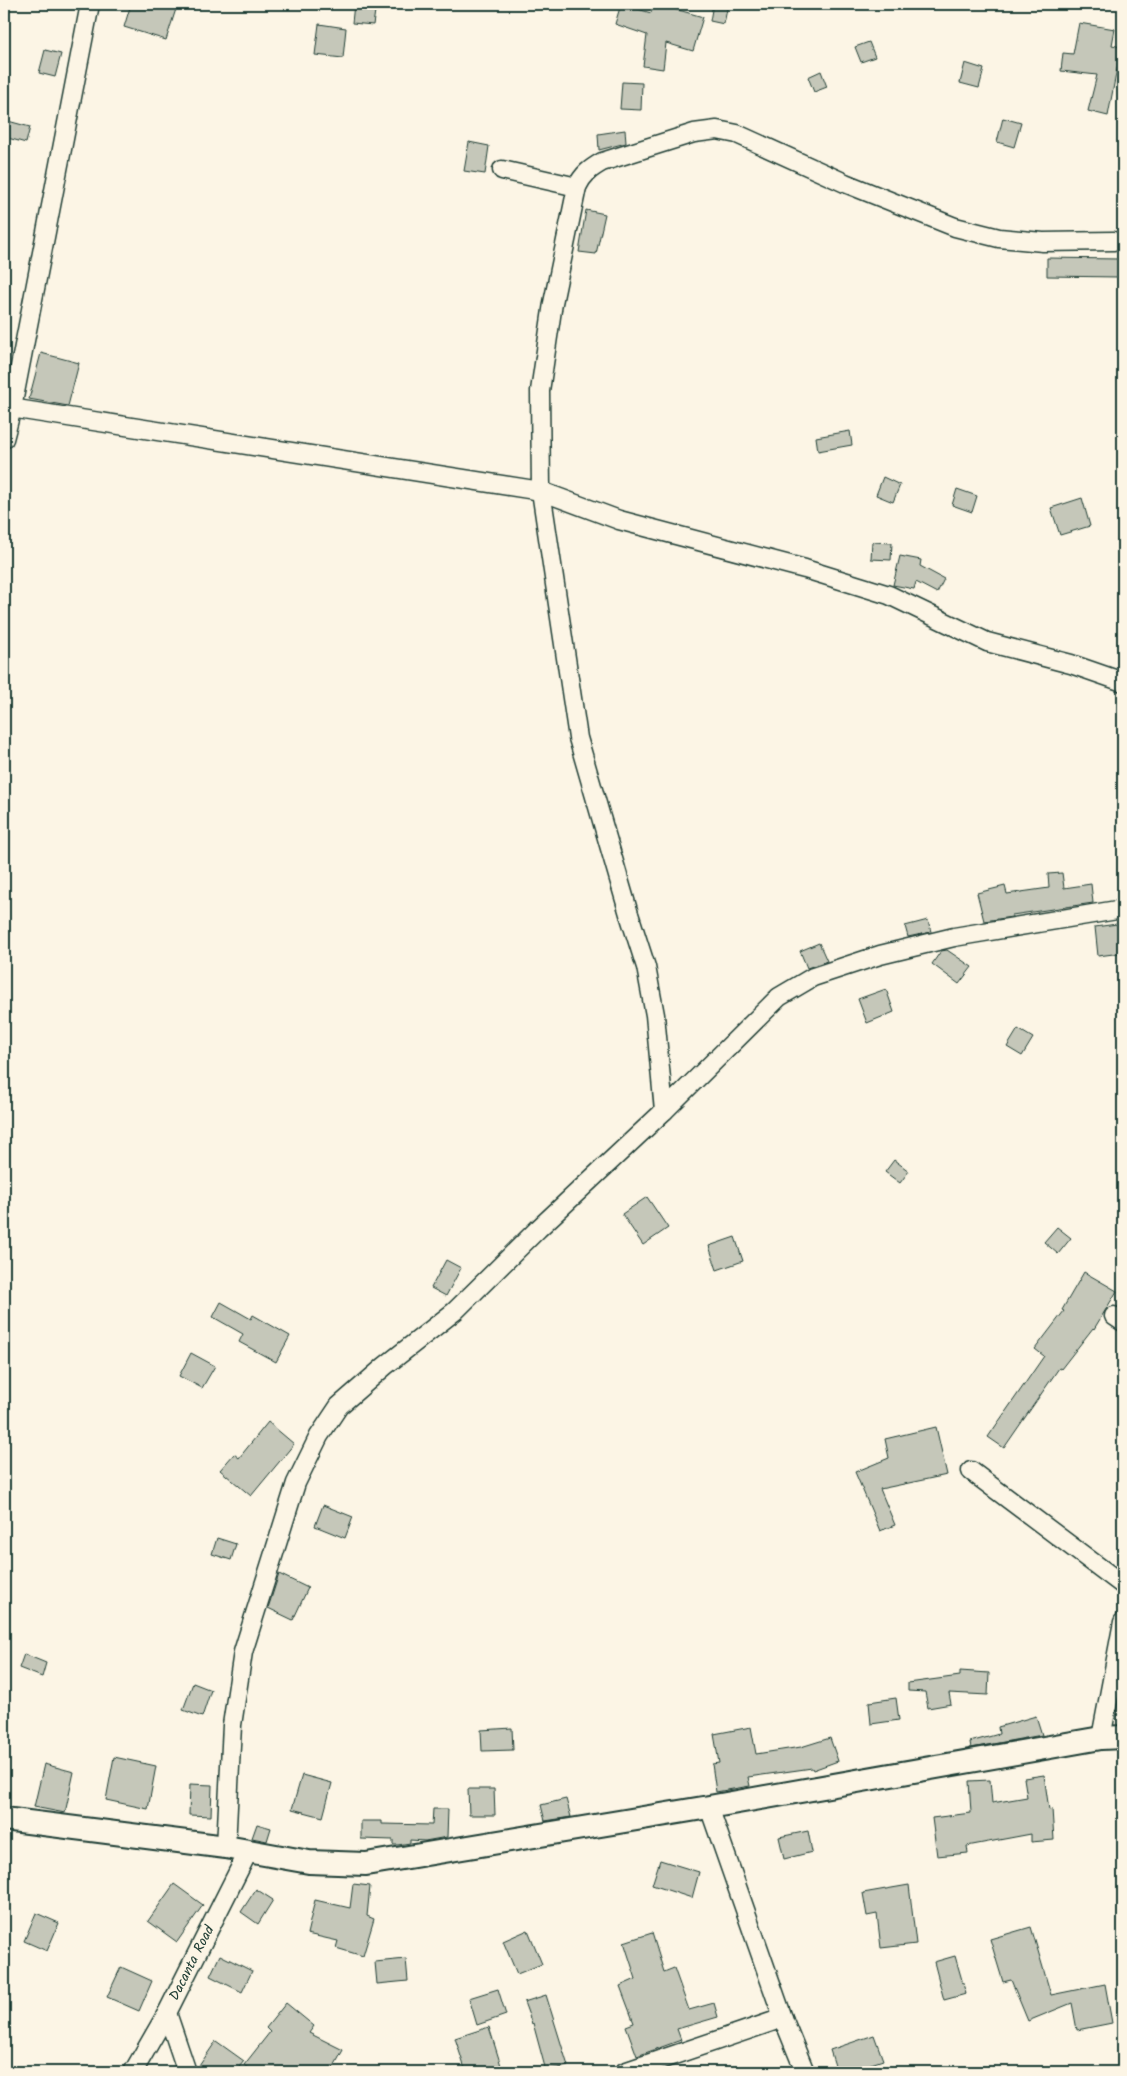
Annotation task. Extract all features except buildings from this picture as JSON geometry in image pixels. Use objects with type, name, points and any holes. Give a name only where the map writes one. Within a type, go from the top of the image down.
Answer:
[{"type":"street","points":[[4,439],[8,407],[90,4]]},
{"type":"street","points":[[664,1111],[655,1015],[646,967],[578,738],[541,490],[540,391],[553,303],[577,187],[582,177],[590,169],[602,162],[694,133],[717,130],[736,134],[846,183],[955,227],[999,238],[1034,241],[1114,241]]},
{"type":"street","points":[[502,170],[577,187]]},
{"type":"street","points":[[8,407],[541,490],[619,520],[805,569],[889,595],[987,642],[1072,664],[1123,682]]},
{"type":"street","points":[[226,1848],[232,1725],[243,1652],[296,1483],[319,1436],[339,1406],[385,1366],[455,1311],[538,1229],[664,1111],[779,997],[813,977],[880,955],[954,937],[1123,909]]},
{"type":"street","points":[[971,1471],[1123,1585]]},
{"type":"street","points":[[1101,1738],[1123,1622]]},
{"type":"street","points":[[4,1819],[226,1848],[308,1862],[366,1864],[709,1807],[1101,1738],[1123,1738]]},
{"type":"street","points":[[709,1807],[783,2018],[805,2072]]},
{"type":"street","name":"Dacanta Road","points":[[132,2072],[167,2013],[248,1852]]},
{"type":"street","points":[[167,2013],[187,2072]]},
{"type":"street","points":[[624,2072],[783,2018]]}]
